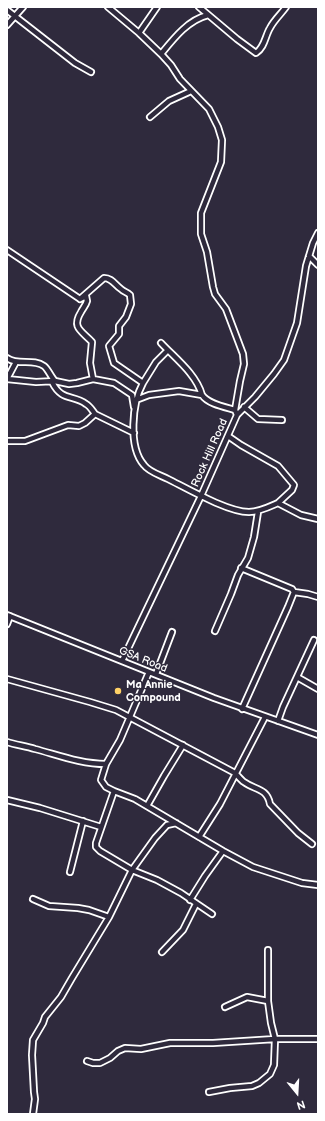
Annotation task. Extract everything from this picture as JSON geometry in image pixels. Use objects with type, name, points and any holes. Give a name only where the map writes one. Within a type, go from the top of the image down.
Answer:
[{"type":"street","points":[[7,25],[23,7]]},
{"type":"street","points":[[108,7],[161,54],[171,65],[180,79],[209,109],[218,127],[222,140],[221,162],[201,213],[201,234],[207,252],[215,294],[226,309],[243,354],[244,364],[240,381],[236,413],[203,398],[199,385],[188,370],[161,343]]},
{"type":"street","points":[[139,33],[157,7]]},
{"type":"street","points":[[199,7],[256,53],[264,42],[269,28],[286,7]]},
{"type":"street","points":[[7,10],[75,63],[91,72]]},
{"type":"street","points":[[161,54],[174,38],[187,26],[208,15]]},
{"type":"street","points":[[150,116],[169,101],[192,91]]},
{"type":"street","name":"Rock Hill Road","points":[[122,661],[201,496],[228,436],[236,413],[260,392],[284,360],[297,323],[309,256],[318,233]]},
{"type":"street","points":[[7,250],[80,299]]},
{"type":"street","points":[[309,256],[318,265]]},
{"type":"street","points":[[80,299],[104,278],[110,279],[130,295],[131,304],[129,310],[119,326],[119,334],[109,346],[114,363],[143,383]]},
{"type":"street","points":[[80,299],[86,296],[87,301],[77,318],[76,323],[78,328],[92,342],[90,363],[93,379]]},
{"type":"street","points":[[134,408],[138,392],[143,383],[156,362],[168,350]]},
{"type":"street","points":[[7,358],[16,362],[36,363],[44,366],[55,388],[62,394],[88,404],[95,414],[134,433]]},
{"type":"street","points":[[16,362],[7,378],[36,382],[73,384],[93,379],[114,383],[132,394],[134,408],[135,447],[144,466],[201,496],[241,512],[258,512],[278,503],[292,490],[294,485],[278,466],[240,445],[228,436]]},
{"type":"street","points":[[136,400],[149,395],[179,391],[202,395]]},
{"type":"street","points":[[244,407],[258,419],[282,420]]},
{"type":"street","points":[[7,441],[25,440],[68,425],[79,426],[95,414]]},
{"type":"street","points":[[278,503],[301,515],[318,519]]},
{"type":"street","points":[[215,630],[241,568],[246,561],[254,537],[258,512]]},
{"type":"street","points":[[241,568],[292,589],[294,592],[318,597]]},
{"type":"street","points":[[242,709],[294,592]]},
{"type":"street","points":[[7,624],[9,616]]},
{"type":"street","name":"GSA Road","points":[[9,616],[242,709],[318,735]]},
{"type":"street","points":[[156,674],[172,632]]},
{"type":"street","points":[[278,722],[314,640]]},
{"type":"street","points":[[149,672],[120,740],[106,764],[101,780],[103,784],[114,791],[147,806],[253,867],[302,883],[318,885]]},
{"type":"street","points":[[297,677],[318,689]]},
{"type":"street","points":[[7,679],[116,710],[235,773],[243,782],[265,793],[269,798],[270,804],[298,833],[312,844]]},
{"type":"street","points":[[199,836],[220,804],[265,717]]},
{"type":"street","points":[[7,742],[34,748],[68,759],[95,764],[106,764]]},
{"type":"street","points":[[147,806],[183,745]]},
{"type":"street","points":[[114,791],[101,827],[96,847],[100,851],[132,870],[157,880],[212,914]]},
{"type":"street","points":[[7,800],[40,808],[101,827]]},
{"type":"street","points":[[33,1114],[35,1099],[32,1055],[34,1040],[43,1024],[44,1017],[61,997],[108,917],[132,870],[155,838],[167,825],[169,819]]},
{"type":"street","points":[[70,872],[83,821]]},
{"type":"street","points":[[167,825],[176,823]]},
{"type":"street","points":[[190,900],[223,851]]},
{"type":"street","points":[[33,899],[49,906],[89,910],[108,917]]},
{"type":"street","points":[[162,952],[183,930],[196,904]]},
{"type":"street","points":[[208,1092],[252,1086],[259,1083],[270,1074],[274,1066],[275,1039],[268,1001],[268,950]]},
{"type":"street","points":[[225,1007],[247,997],[268,1001]]},
{"type":"street","points":[[86,1061],[100,1063],[125,1048],[141,1049],[170,1043],[318,1039]]},
{"type":"place","name":"Ma Annie Compound","points":[[118,691]]}]
